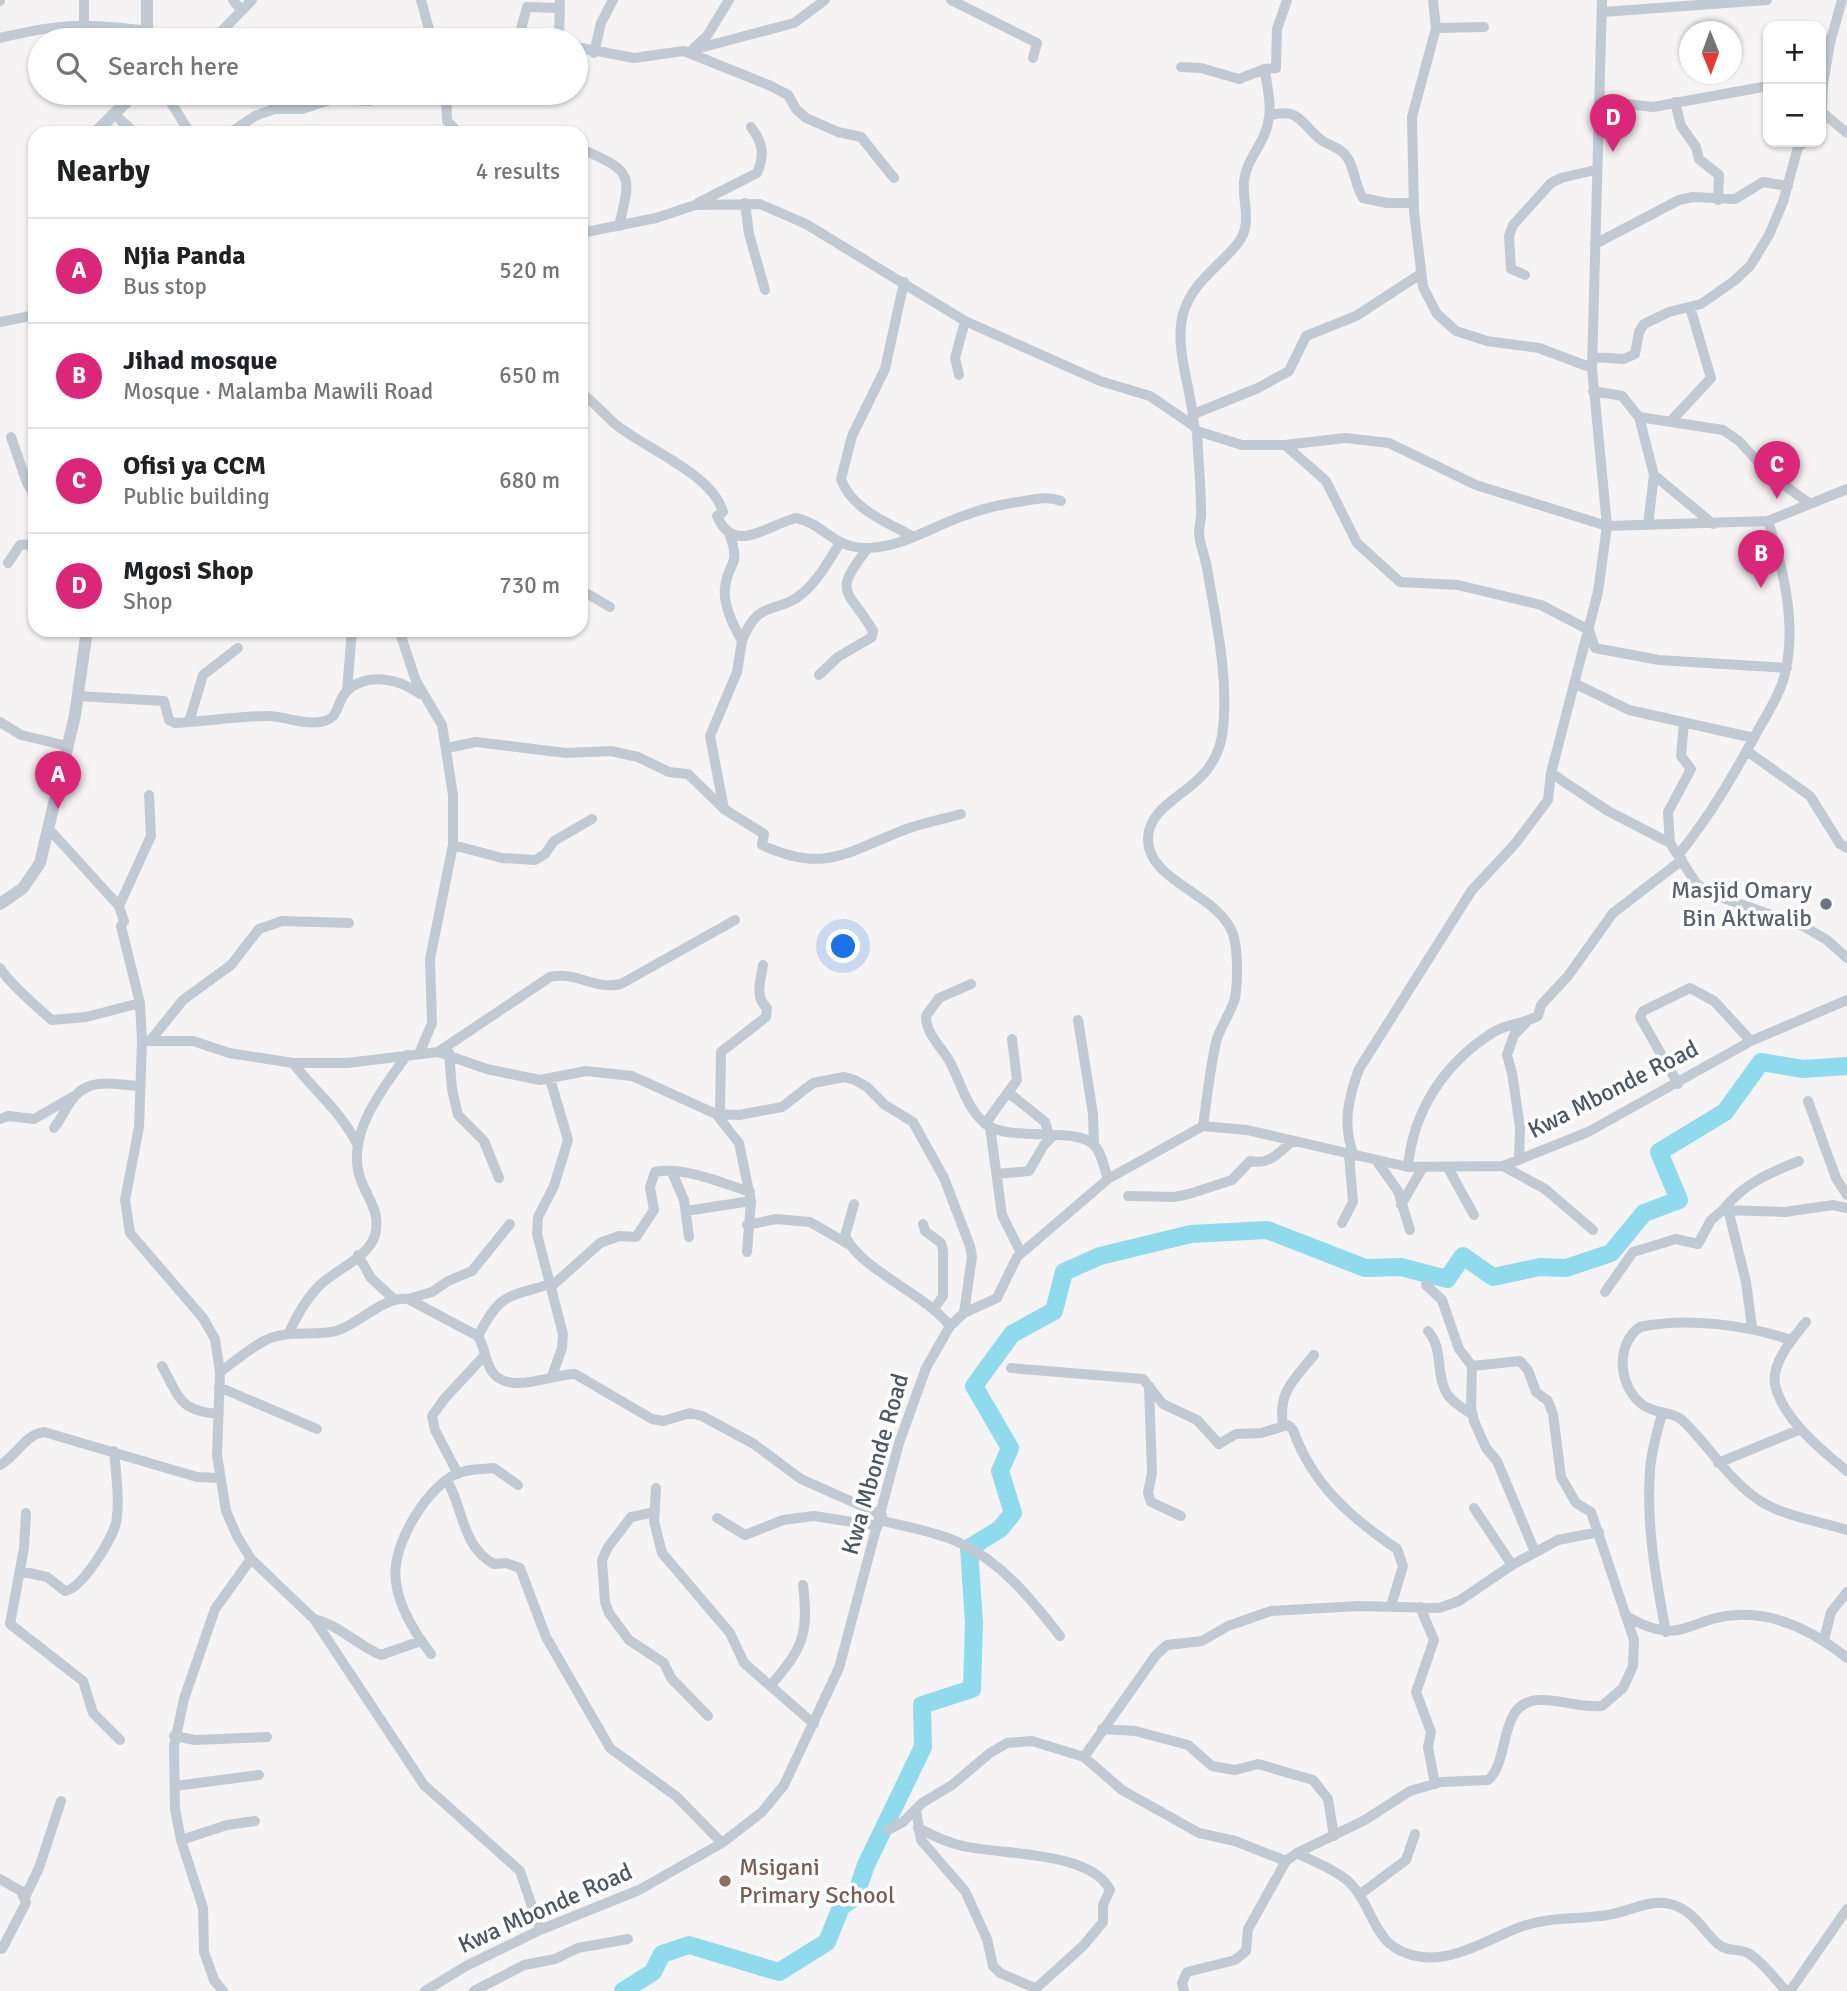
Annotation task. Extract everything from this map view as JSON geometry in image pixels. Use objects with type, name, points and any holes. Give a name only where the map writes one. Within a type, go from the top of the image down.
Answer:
[{"type":"street","points":[[84,0],[84,23]]},
{"type":"street","points":[[147,0],[148,28]]},
{"type":"street","points":[[233,0],[241,10]]},
{"type":"street","points":[[224,28],[252,0]]},
{"type":"street","points":[[421,0],[429,28]]},
{"type":"street","points":[[594,53],[601,23],[613,0]]},
{"type":"street","points":[[690,51],[707,36],[729,0]]},
{"type":"street","points":[[588,51],[634,58],[690,51],[794,23],[825,0]]},
{"type":"street","points":[[951,0],[1037,43],[1033,58]]},
{"type":"street","points":[[1181,67],[1201,68],[1239,79],[1265,69],[1276,68],[1277,29],[1287,0]]},
{"type":"street","points":[[1433,0],[1436,28],[1415,96],[1412,117],[1413,202],[1419,275],[1437,314],[1456,331],[1487,341],[1539,348],[1592,368]]},
{"type":"street","points":[[1342,1223],[1353,1202],[1351,1155],[1346,1123],[1350,1094],[1359,1069],[1472,890],[1515,844],[1548,800],[1551,773],[1589,630],[1607,526],[1592,368],[1595,170],[1600,102],[1598,66],[1602,0]]},
{"type":"street","points":[[1603,12],[1767,0]]},
{"type":"street","points":[[1826,64],[1842,0]]},
{"type":"street","points":[[521,28],[527,7],[560,4],[559,28]]},
{"type":"street","points":[[37,28],[84,23],[111,28]]},
{"type":"street","points":[[0,26],[4,37],[28,31]]},
{"type":"street","points":[[1436,28],[1484,27]]},
{"type":"street","points":[[690,51],[788,95],[796,109],[806,118],[838,132],[861,137],[894,178]]},
{"type":"street","points":[[1203,1126],[1217,1040],[1235,998],[1234,937],[1226,919],[1213,906],[1161,870],[1152,858],[1147,843],[1153,819],[1160,809],[1205,775],[1216,756],[1222,737],[1224,708],[1217,632],[1207,564],[1199,533],[1202,513],[1194,414],[1182,349],[1184,314],[1209,270],[1242,234],[1247,220],[1244,182],[1248,163],[1263,143],[1270,115],[1265,69]]},
{"type":"street","points":[[1600,102],[1653,107],[1763,87]]},
{"type":"street","points":[[1675,102],[1681,126],[1696,147],[1699,159],[1719,175],[1718,200]]},
{"type":"street","points":[[103,126],[123,105]]},
{"type":"street","points":[[172,105],[186,126]]},
{"type":"street","points":[[240,126],[255,116],[274,109],[302,109],[314,105]]},
{"type":"street","points":[[446,105],[447,121],[452,126]]},
{"type":"street","points":[[1270,115],[1285,112],[1296,116],[1320,140],[1341,150],[1348,157],[1363,198],[1387,204],[1413,202]]},
{"type":"street","points":[[114,114],[127,126]]},
{"type":"street","points":[[1826,116],[1847,133]]},
{"type":"street","points":[[588,232],[620,226],[695,205],[757,173],[763,152],[762,142],[751,127]]},
{"type":"street","points":[[1593,356],[1630,358],[1635,354],[1639,332],[1644,324],[1713,297],[1750,265],[1769,235],[1788,186],[1796,153],[1801,147]]},
{"type":"street","points":[[588,152],[614,163],[626,177],[620,226]]},
{"type":"street","points":[[1525,275],[1511,269],[1509,236],[1513,225],[1551,184],[1561,178],[1595,170]]},
{"type":"street","points":[[1595,244],[1679,200],[1693,197],[1718,200],[1740,198],[1763,182],[1788,186]]},
{"type":"street","points":[[745,203],[749,234],[765,290]]},
{"type":"street","points":[[695,205],[760,204],[806,224],[965,321],[1100,381],[1150,396],[1195,428],[1242,446],[1285,445],[1345,438],[1389,443],[1476,485],[1607,526],[1768,521],[1847,489]]},
{"type":"street","points":[[1194,414],[1258,388],[1289,371],[1306,336],[1356,316],[1419,275]]},
{"type":"street","points":[[904,282],[885,369],[852,436],[841,479],[849,495],[869,512],[914,537]]},
{"type":"street","points":[[1671,421],[1711,378],[1690,307]]},
{"type":"street","points":[[0,322],[28,316]]},
{"type":"street","points":[[959,375],[955,358],[965,321]]},
{"type":"street","points":[[1593,391],[1622,396],[1639,416],[1654,475],[1648,526]]},
{"type":"street","points":[[588,399],[615,424],[651,445],[712,491],[723,512],[717,516],[723,530],[730,535],[737,555],[724,589],[733,626],[742,641]]},
{"type":"street","points":[[1639,416],[1723,430],[1739,441],[1779,483],[1809,503]]},
{"type":"street","points":[[11,437],[28,485]]},
{"type":"street","points":[[1285,445],[1326,481],[1357,543],[1400,582],[1458,585],[1541,605],[1589,630],[1595,648],[1659,660],[1787,668]]},
{"type":"street","points":[[1654,475],[1713,524]]},
{"type":"street","points":[[730,535],[764,531],[796,518],[811,524],[840,543],[868,548],[892,545],[964,515],[1000,505],[1046,497],[1060,501]]},
{"type":"street","points":[[1408,1167],[1410,1145],[1419,1112],[1440,1080],[1493,1032],[1538,1016],[1541,1005],[1568,976],[1613,913],[1680,857],[1728,788],[1781,688],[1787,668],[1787,613],[1783,565],[1768,521]]},
{"type":"street","points":[[724,809],[710,736],[737,672],[742,641],[748,625],[757,614],[805,592],[840,543]]},
{"type":"street","points":[[8,563],[20,545],[28,544]]},
{"type":"street","points":[[819,675],[838,657],[872,637],[873,631],[847,596],[845,588],[850,571],[868,548]]},
{"type":"street","points":[[588,594],[610,607]]},
{"type":"street","points":[[0,904],[16,895],[33,876],[48,828],[67,746],[86,637]]},
{"type":"street","points":[[77,696],[164,701],[169,720],[188,722],[266,716],[318,723],[331,720],[338,712],[347,691],[351,637]]},
{"type":"street","points":[[401,637],[408,662],[426,699],[437,714],[447,748],[453,795],[453,845],[432,938],[432,1023],[419,1054]]},
{"type":"street","points":[[188,722],[203,675],[238,648]]},
{"type":"street","points":[[347,691],[359,683],[373,680],[398,681],[426,699]]},
{"type":"street","points":[[1574,683],[1629,710],[1754,738]]},
{"type":"street","points":[[0,722],[22,735],[67,746]]},
{"type":"street","points":[[1670,843],[1668,812],[1691,769],[1681,756],[1684,723]]},
{"type":"street","points":[[447,748],[476,742],[566,753],[611,751],[638,757],[669,772],[688,774],[724,809],[764,834],[762,845],[785,855],[805,859],[830,859],[907,828],[961,814]]},
{"type":"street","points":[[1747,751],[1810,796],[1840,844],[1847,848]]},
{"type":"street","points":[[1551,773],[1608,811],[1670,843],[1696,883],[1709,893],[1803,926],[1827,940],[1847,958]]},
{"type":"street","points":[[119,906],[151,836],[149,795]]},
{"type":"street","points":[[453,845],[502,858],[536,860],[545,854],[554,841],[592,819]]},
{"type":"street","points":[[48,828],[119,906],[124,921],[121,926],[124,949],[140,1003],[146,1041],[138,1086],[139,1127],[125,1200],[130,1233],[203,1318],[215,1339],[220,1372],[217,1455],[226,1511],[251,1559],[314,1619],[424,1785],[520,1871],[540,1930]]},
{"type":"street","points":[[444,1052],[550,977],[571,976],[608,987],[621,984],[735,919]]},
{"type":"street","points":[[146,1041],[183,1000],[231,965],[259,929],[282,921],[349,923]]},
{"type":"street","points":[[747,1252],[751,1196],[739,1143],[718,1114],[721,1052],[766,1017],[767,1008],[760,1002],[759,994],[763,965]]},
{"type":"street","points":[[0,968],[9,983],[24,991],[52,1020],[86,1017],[140,1003]]},
{"type":"street","points":[[971,984],[933,1003],[926,1023],[951,1063],[970,1104],[988,1126],[1005,1224],[1021,1253]]},
{"type":"street","points":[[1678,1084],[1640,1017],[1643,1011],[1690,988],[1714,1001],[1751,1041]]},
{"type":"street","name":"Kwa Mbonde Road","points":[[425,1991],[466,1966],[540,1930],[639,1890],[722,1843],[762,1812],[784,1785],[839,1668],[912,1402],[926,1368],[950,1326],[964,1314],[997,1298],[1021,1253],[1108,1179],[1203,1126],[1247,1130],[1408,1167],[1503,1166],[1588,1132],[1751,1041],[1847,1000]]},
{"type":"street","points":[[1520,1160],[1521,1138],[1507,1055],[1514,1035],[1531,1019]]},
{"type":"street","points":[[1078,1020],[1093,1114],[1094,1145],[1108,1179]]},
{"type":"street","points":[[988,1126],[1017,1080],[1012,1039]]},
{"type":"street","points":[[146,1041],[192,1041],[229,1053],[293,1063],[347,1063],[444,1052],[516,1077],[550,1079],[586,1071],[632,1076],[718,1114],[739,1115],[782,1107],[798,1098],[813,1083],[844,1077],[867,1087],[885,1105],[913,1122],[944,1178],[972,1257],[964,1314]]},
{"type":"street","points":[[444,1052],[458,1115],[484,1141],[499,1178]]},
{"type":"street","points":[[289,1333],[301,1307],[316,1289],[358,1255],[375,1236],[377,1213],[361,1181],[357,1166],[358,1144],[374,1104],[407,1055]]},
{"type":"street","points":[[293,1063],[309,1084],[345,1120],[358,1144]]},
{"type":"street","points":[[550,1079],[568,1140],[554,1186],[538,1217],[537,1234],[563,1334],[562,1348],[552,1376]]},
{"type":"street","points":[[0,1119],[8,1116],[34,1119],[86,1087],[100,1083],[138,1086]]},
{"type":"street","points":[[1009,1093],[1042,1119],[1051,1136]]},
{"type":"street","points":[[54,1128],[75,1096]]},
{"type":"street","points":[[1808,1101],[1836,1178],[1847,1195]]},
{"type":"street","points":[[988,1126],[1080,1138],[1094,1145]]},
{"type":"street","points":[[998,1174],[1029,1171],[1051,1136]]},
{"type":"street","points":[[1128,1196],[1174,1197],[1232,1180],[1250,1161],[1261,1163],[1275,1157],[1291,1142]]},
{"type":"street","points":[[1376,1160],[1385,1176],[1396,1187],[1410,1230]]},
{"type":"street","points":[[1605,1292],[1633,1252],[1676,1238],[1698,1244],[1711,1220],[1725,1210],[1736,1193],[1768,1174],[1799,1161]]},
{"type":"street","points":[[1503,1166],[1545,1189],[1593,1230]]},
{"type":"street","points":[[1401,1205],[1423,1167]]},
{"type":"street","points":[[1448,1168],[1474,1214]]},
{"type":"street","points":[[478,1336],[492,1309],[503,1298],[551,1285],[600,1243],[619,1236],[636,1237],[654,1210],[651,1178],[655,1172],[672,1171],[751,1196]]},
{"type":"street","points":[[672,1171],[680,1186],[689,1237]]},
{"type":"street","points":[[686,1211],[751,1196]]},
{"type":"street","points":[[849,1244],[845,1236],[854,1204]]},
{"type":"street","points":[[1725,1210],[1785,1212],[1833,1205],[1847,1208]]},
{"type":"street","points":[[1725,1210],[1746,1282],[1752,1327]]},
{"type":"street","points":[[747,1225],[776,1219],[810,1222],[849,1244],[874,1268],[905,1286],[950,1326]]},
{"type":"street","points":[[220,1372],[266,1339],[289,1333],[325,1334],[341,1329],[395,1300],[408,1300],[432,1292],[459,1275],[472,1271],[510,1224]]},
{"type":"street","points":[[923,1224],[925,1231],[941,1243],[943,1250],[943,1296],[933,1310]]},
{"type":"street","points":[[358,1255],[371,1278],[395,1300]]},
{"type":"street","points":[[1426,1284],[1443,1300],[1459,1349],[1472,1366],[1473,1415],[1486,1448],[1497,1461],[1535,1552]]},
{"type":"street","points":[[408,1300],[456,1322],[478,1336],[492,1372],[500,1378],[527,1384],[552,1376],[575,1374],[652,1419],[663,1421],[690,1413],[702,1416],[754,1444],[802,1479],[880,1520]]},
{"type":"street","points":[[1806,1322],[1791,1340],[1776,1370],[1774,1383],[1801,1429],[1847,1471]]},
{"type":"street","points":[[1791,1340],[1752,1327],[1654,1324],[1640,1327],[1630,1334],[1623,1355],[1629,1388],[1644,1406],[1683,1421],[1718,1463],[1758,1500],[1847,1530]]},
{"type":"street","points":[[1428,1331],[1438,1346],[1440,1370],[1447,1394],[1473,1415]]},
{"type":"street","points":[[458,1474],[435,1430],[432,1416],[444,1398],[485,1355]]},
{"type":"street","points":[[1283,1426],[1280,1405],[1283,1395],[1314,1355]]},
{"type":"street","points":[[1184,1991],[1182,1983],[1187,1972],[1235,1960],[1246,1951],[1248,1929],[1286,1861],[1297,1853],[1334,1836],[1410,1791],[1435,1784],[1483,1782],[1493,1776],[1510,1721],[1523,1706],[1542,1700],[1602,1706],[1623,1688],[1633,1667],[1634,1640],[1599,1532],[1591,1512],[1576,1503],[1561,1477],[1553,1414],[1548,1401],[1536,1392],[1524,1364],[1513,1361],[1472,1366]]},
{"type":"street","points":[[162,1366],[182,1403],[200,1412],[219,1414]]},
{"type":"street","points":[[1012,1368],[1143,1379],[1163,1404],[1197,1420],[1219,1444],[1236,1434],[1261,1433],[1283,1426],[1293,1430],[1315,1476],[1339,1504],[1371,1533],[1397,1549],[1403,1566],[1391,1606]]},
{"type":"street","points":[[1149,1386],[1152,1460],[1148,1493],[1151,1502],[1181,1516]]},
{"type":"street","points":[[219,1387],[317,1429]]},
{"type":"street","points":[[1662,1413],[1650,1469],[1649,1492],[1653,1547],[1666,1632]]},
{"type":"street","points":[[1718,1463],[1801,1429]]},
{"type":"street","points":[[0,1465],[13,1457],[29,1437],[44,1432],[197,1477],[220,1478]]},
{"type":"street","points":[[20,1571],[47,1577],[65,1591],[77,1587],[92,1567],[117,1521],[114,1451]]},
{"type":"street","points":[[430,1654],[401,1602],[396,1580],[397,1560],[418,1508],[458,1474],[495,1468],[518,1485]]},
{"type":"street","points":[[447,1481],[466,1534],[480,1552],[494,1563],[506,1563],[520,1568],[530,1587],[547,1637],[610,1748],[677,1797],[722,1843]]},
{"type":"street","points":[[656,1488],[655,1534],[662,1553],[730,1633],[744,1663],[814,1724]]},
{"type":"street","points":[[1475,1508],[1512,1565]]},
{"type":"street","points":[[655,1512],[631,1517],[608,1547],[602,1560],[605,1602],[609,1614],[629,1640],[664,1663],[671,1678],[708,1716]]},
{"type":"street","points":[[12,1629],[9,1618],[20,1571],[26,1513]]},
{"type":"street","points":[[717,1518],[745,1535],[783,1520],[814,1516],[880,1520],[957,1541],[997,1565],[1026,1592],[1060,1636]]},
{"type":"street","points":[[1084,1757],[1156,1656],[1167,1645],[1202,1641],[1228,1626],[1271,1611],[1391,1606],[1439,1608],[1459,1601],[1512,1565],[1558,1540],[1599,1532]]},
{"type":"street","points":[[223,1991],[214,1980],[204,1952],[203,1908],[181,1840],[175,1809],[174,1737],[215,1609],[251,1559]]},
{"type":"street","points":[[771,1685],[802,1645],[806,1612],[803,1585]]},
{"type":"street","points":[[1824,1640],[1831,1612],[1847,1592]]},
{"type":"street","points":[[1420,1607],[1434,1640],[1416,1692],[1431,1732],[1429,1747],[1435,1784]]},
{"type":"street","points":[[1628,1617],[1666,1632],[1680,1632],[1737,1615],[1795,1625],[1824,1640],[1847,1658]]},
{"type":"street","points":[[314,1619],[334,1624],[345,1637],[381,1655],[421,1641]]},
{"type":"street","points":[[0,1629],[12,1629],[83,1681],[93,1713],[120,1740]]},
{"type":"street","points":[[1102,1729],[1135,1731],[1188,1745],[1212,1766],[1235,1770],[1258,1764],[1313,1780],[1328,1799],[1334,1836]]},
{"type":"street","points":[[174,1737],[195,1740],[267,1737]]},
{"type":"street","points":[[888,1830],[903,1822],[1007,1743],[1032,1741],[1084,1757],[1122,1790],[1199,1833],[1235,1841],[1286,1861]]},
{"type":"street","points":[[175,1786],[259,1775]]},
{"type":"street","points":[[24,1896],[38,1868],[61,1801]]},
{"type":"street","points":[[916,1810],[918,1828],[929,1851],[965,1891],[987,1939],[993,1966],[1000,1973],[1034,1990],[1083,1946],[1103,1922],[1103,1905],[1110,1889],[1106,1882],[1087,1867],[965,1847],[918,1828]]},
{"type":"street","points":[[181,1840],[227,1825],[255,1821]]},
{"type":"street","points":[[1359,1895],[1406,1860],[1415,1834]]},
{"type":"street","points":[[1297,1853],[1332,1870],[1359,1895],[1381,1936],[1393,1948],[1424,1957],[1460,1952],[1535,1923],[1612,1914],[1647,1905],[1669,1903],[1704,1924],[1724,1948],[1749,1954],[1788,1991],[1847,1909]]},
{"type":"street","points":[[0,1879],[24,1896],[26,1903],[2,1949]]},
{"type":"street","points":[[474,1991],[524,1965],[555,1959],[578,1948],[628,1939]]},
{"type":"waterway","points":[[623,1991],[653,1972],[662,1954],[689,1945],[779,1972],[827,1942],[841,1907],[855,1897],[866,1865],[923,1747],[922,1705],[972,1689],[974,1623],[969,1548],[1000,1529],[1013,1513],[1000,1471],[1010,1448],[974,1386],[1012,1334],[1054,1311],[1064,1272],[1100,1256],[1191,1234],[1267,1230],[1365,1268],[1401,1267],[1447,1279],[1463,1256],[1493,1277],[1540,1267],[1566,1268],[1611,1253],[1644,1213],[1679,1200],[1659,1152],[1725,1112],[1761,1062],[1803,1069],[1847,1066]]},
{"type":"place","name":"Mgosi Shop","points":[[1613,152]]},
{"type":"place","name":"Ofisi ya CCM","points":[[1777,499]]},
{"type":"place","name":"Jihad mosque","points":[[1761,588]]},
{"type":"place","name":"Njia Panda","points":[[58,809]]},
{"type":"place","name":"Masjid Omary Bin Aktwalib","points":[[1826,904]]},
{"type":"place","name":"Msigani Primary School","points":[[725,1881]]}]
